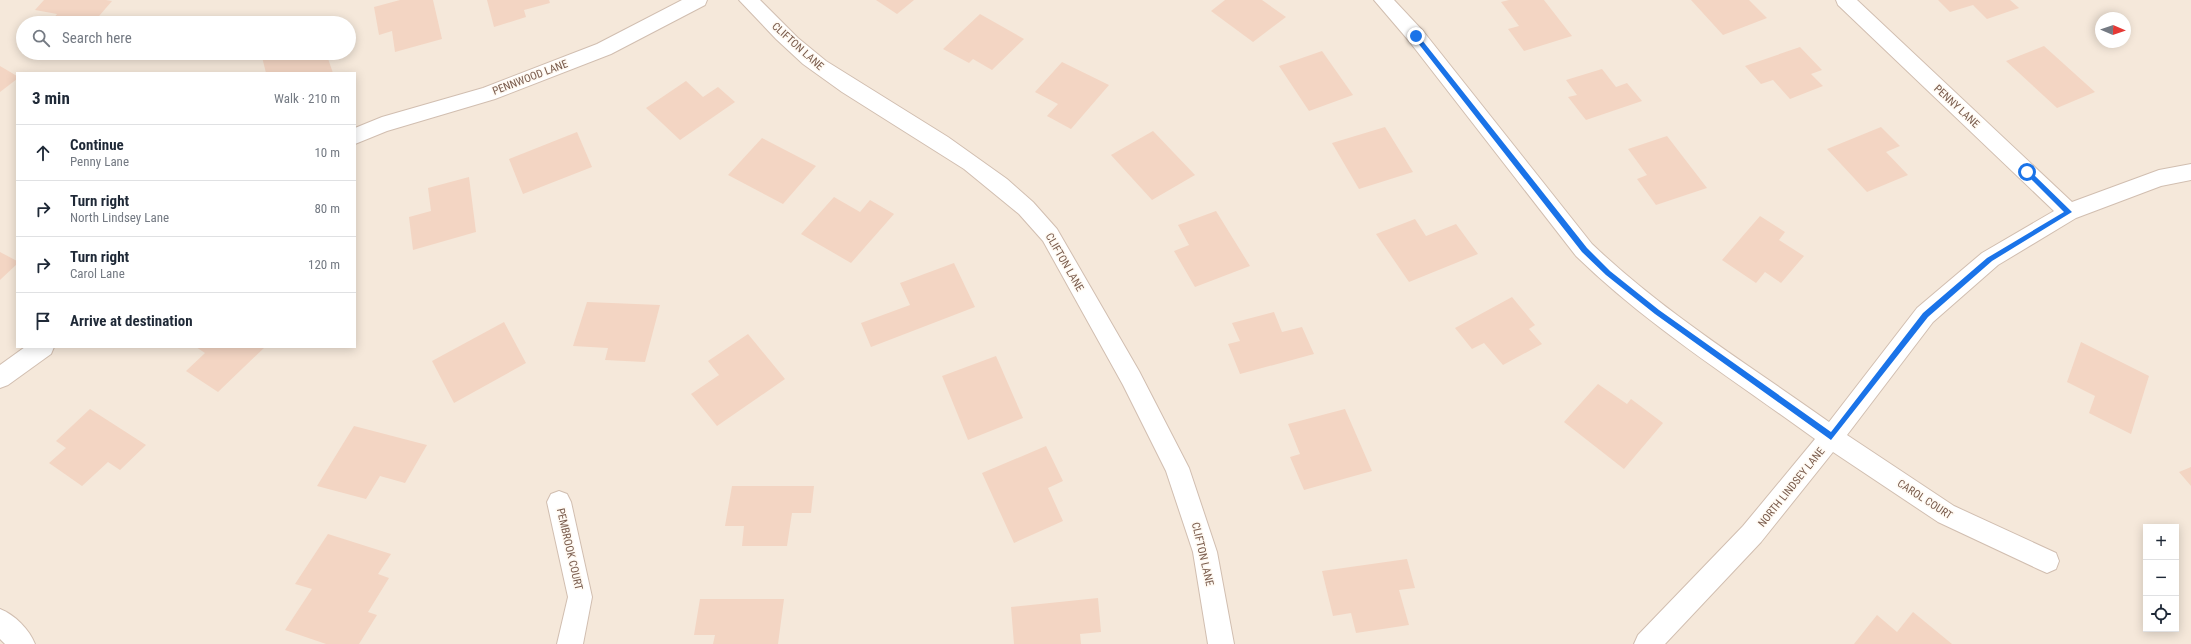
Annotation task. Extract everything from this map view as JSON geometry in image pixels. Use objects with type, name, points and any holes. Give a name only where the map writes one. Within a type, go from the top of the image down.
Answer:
[{"type":"street","name":"PENNWOOD LANE","points":[[356,136],[382,124],[488,94],[597,51],[698,0]]},
{"type":"street","name":"CLIFTON LANE","points":[[748,0],[818,66],[999,182],[1034,214],[1050,235],[1131,378],[1177,468],[1205,552],[1221,644]]},
{"type":"street","name":"CAROL COURT","points":[[1383,0],[1416,36],[1584,250],[1608,273],[1657,312],[1831,437],[1946,514],[2047,561]]},
{"type":"street","name":"PENNY LANE","points":[[1845,0],[2069,212]]},
{"type":"street","name":"NORTH LINDSEY LANE","points":[[1647,644],[1670,622],[1752,534],[1831,437],[1925,315],[1990,259],[2069,212],[2158,178],[2191,172]]},
{"type":"street","points":[[0,378],[42,348]]},
{"type":"street","name":"PEMBROOK COURT","points":[[559,502],[580,597],[570,644]]},
{"type":"street","points":[[0,621],[22,644]]},
{"type":"shaded area","points":[[0,0],[2191,0],[2191,644],[0,644]]},
{"type":"building","points":[[44,0],[112,1],[99,16],[55,16],[57,14],[35,10]]},
{"type":"building","points":[[400,0],[433,0],[442,39],[395,52],[392,31],[379,35],[374,7]]},
{"type":"building","points":[[487,0],[549,0],[550,3],[524,10],[526,17],[494,27]]},
{"type":"building","points":[[876,0],[914,0],[897,14]]},
{"type":"building","points":[[1225,0],[1262,0],[1286,17],[1253,42],[1211,11]]},
{"type":"building","points":[[1509,0],[1544,0],[1572,36],[1524,51],[1508,29],[1519,26],[1501,2]]},
{"type":"building","points":[[1691,0],[1749,0],[1767,18],[1723,35]]},
{"type":"building","points":[[1938,0],[2010,0],[2019,8],[1987,19],[1973,5],[1950,12]]},
{"type":"building","points":[[980,14],[1024,39],[992,70],[973,59],[969,63],[943,49]]},
{"type":"building","points":[[2044,46],[2095,92],[2057,108],[2006,61]]},
{"type":"building","points":[[1800,47],[1822,70],[1811,74],[1823,86],[1790,99],[1773,80],[1761,84],[1745,66]]},
{"type":"building","points":[[1322,51],[1353,95],[1309,111],[1279,66]]},
{"type":"building","points":[[263,60],[328,60],[333,72],[266,72]]},
{"type":"building","points":[[1062,62],[1109,85],[1071,129],[1047,116],[1058,104],[1035,92]]},
{"type":"building","points":[[0,66],[16,75],[16,80],[0,92]]},
{"type":"building","points":[[1602,69],[1616,87],[1627,83],[1642,101],[1586,120],[1568,97],[1577,95],[1566,80]]},
{"type":"building","points":[[686,81],[703,97],[718,87],[735,102],[680,140],[646,108]]},
{"type":"building","points":[[1385,127],[1413,172],[1359,189],[1332,143]]},
{"type":"building","points":[[1881,127],[1900,146],[1886,152],[1908,175],[1867,192],[1827,149]]},
{"type":"building","points":[[1153,131],[1195,175],[1152,200],[1111,155]]},
{"type":"building","points":[[577,132],[592,167],[523,194],[509,159]]},
{"type":"building","points":[[1667,136],[1707,188],[1656,205],[1637,179],[1647,175],[1628,149]]},
{"type":"building","points":[[762,138],[816,166],[783,204],[728,175]]},
{"type":"building","points":[[469,177],[476,232],[413,250],[409,217],[431,211],[428,188]]},
{"type":"building","points":[[834,197],[860,212],[870,200],[894,214],[851,263],[801,234]]},
{"type":"building","points":[[1216,211],[1250,266],[1195,287],[1174,251],[1189,245],[1178,225]]},
{"type":"building","points":[[1760,216],[1785,232],[1779,240],[1804,256],[1781,283],[1765,272],[1756,283],[1722,260]]},
{"type":"building","points":[[1415,219],[1426,236],[1456,224],[1478,254],[1409,282],[1376,234]]},
{"type":"building","points":[[0,252],[16,260],[16,265],[0,280]]},
{"type":"building","points":[[954,263],[975,307],[871,347],[861,323],[910,305],[900,283]]},
{"type":"building","points":[[1512,297],[1535,325],[1529,329],[1542,344],[1503,365],[1484,343],[1472,349],[1455,328]]},
{"type":"building","points":[[587,302],[660,305],[645,362],[605,360],[608,348],[573,346]]},
{"type":"building","points":[[1274,312],[1282,332],[1302,327],[1314,354],[1240,374],[1228,344],[1240,341],[1232,323]]},
{"type":"building","points":[[504,322],[526,363],[454,403],[432,361]]},
{"type":"building","points":[[748,334],[785,379],[717,426],[691,394],[719,375],[708,361]]},
{"type":"building","points":[[2081,342],[2149,376],[2131,434],[2089,413],[2095,396],[2067,382]]},
{"type":"building","points":[[198,348],[264,348],[218,392],[186,371],[205,353]]},
{"type":"building","points":[[996,356],[1023,418],[968,440],[942,376]]},
{"type":"building","points":[[1598,384],[1627,404],[1631,399],[1663,423],[1624,469],[1564,422]]},
{"type":"building","points":[[90,409],[146,445],[120,470],[108,462],[82,486],[49,463],[66,448],[56,441]]},
{"type":"building","points":[[1345,409],[1372,471],[1304,490],[1290,457],[1300,454],[1288,424]]},
{"type":"building","points":[[354,426],[427,445],[405,483],[380,476],[366,499],[317,486]]},
{"type":"building","points":[[1046,446],[1063,481],[1048,488],[1063,521],[1014,543],[982,473]]},
{"type":"building","points":[[2191,467],[2191,486],[2179,472]]},
{"type":"building","points":[[732,486],[814,486],[811,513],[792,513],[787,546],[742,546],[744,526],[725,526]]},
{"type":"building","points":[[328,534],[391,554],[378,574],[389,578],[368,612],[377,615],[359,644],[326,644],[285,630],[312,589],[295,584]]},
{"type":"building","points":[[1407,559],[1415,588],[1399,590],[1409,625],[1356,633],[1351,613],[1333,616],[1322,571]]},
{"type":"building","points":[[1098,598],[1101,632],[1080,634],[1081,644],[1014,644],[1011,607]]},
{"type":"building","points":[[700,599],[784,599],[778,644],[713,644],[715,635],[694,635]]},
{"type":"building","points":[[1913,612],[1952,644],[1854,644],[1877,615],[1897,632]]},
{"type":"route","points":[[1416,36],[1584,250],[1630,292],[1831,437],[1925,315],[1990,259],[2069,212],[2027,172]]}]
